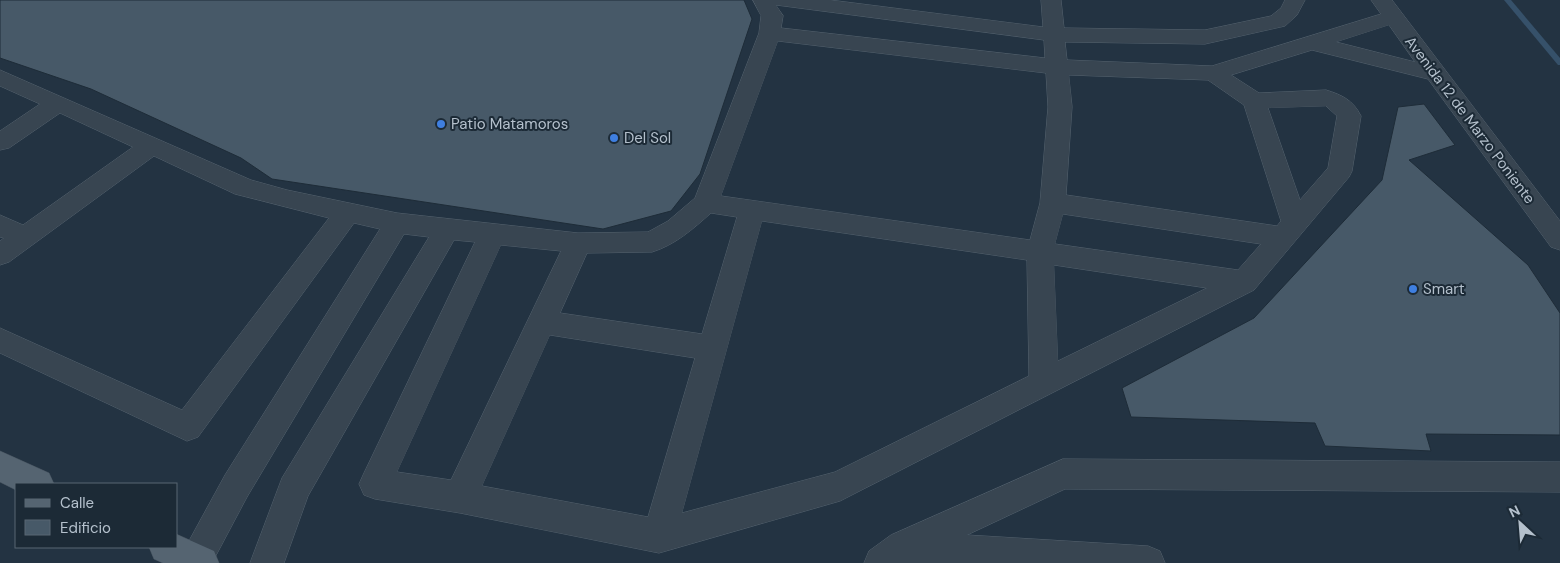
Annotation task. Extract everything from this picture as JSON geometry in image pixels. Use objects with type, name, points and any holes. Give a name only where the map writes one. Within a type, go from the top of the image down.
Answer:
[{"type":"main road","points":[[0,466],[36,483]]},
{"type":"street","points":[[0,76],[151,146],[244,186],[287,199],[397,223],[447,229],[578,243],[652,242],[677,228],[706,203],[770,33],[772,16],[763,0]]},
{"type":"street","points":[[781,0],[1054,35],[1205,37],[1278,21],[1290,11],[1295,0]]},
{"type":"street","points":[[1044,383],[1040,252],[1053,203],[1060,107],[1051,0]]},
{"type":"street","points":[[770,33],[1057,67],[1213,73],[1313,43],[1387,8]]},
{"type":"street","name":"Avenida 12 de Marzo Poniente","points":[[1387,8],[1560,240]]},
{"type":"street","points":[[1313,43],[1436,74]]},
{"type":"street","points":[[493,233],[375,484],[460,498],[659,536],[840,486],[1244,282],[1340,171],[1349,116],[1346,108],[1326,98],[1254,101],[1213,73]]},
{"type":"street","points":[[1254,101],[1289,230]]},
{"type":"street","points":[[0,142],[59,104]]},
{"type":"street","points":[[0,255],[151,146]]},
{"type":"street","points":[[706,203],[1244,282]]},
{"type":"street","points":[[1053,203],[1289,230]]},
{"type":"street","points":[[659,536],[752,210]]},
{"type":"street","points":[[0,340],[188,427],[348,212]]},
{"type":"street","points":[[188,557],[236,486],[397,223]]},
{"type":"street","points":[[0,225],[24,237]]},
{"type":"street","points":[[267,563],[294,489],[447,229]]},
{"type":"street","points":[[460,498],[578,243]]},
{"type":"street","points":[[542,322],[712,348]]},
{"type":"street","points":[[892,555],[1063,474],[1560,477]]},
{"type":"street","points":[[892,555],[1148,563]]},
{"type":"building","name":"Patio Matamoros","points":[[0,0],[744,0],[752,19],[700,174],[671,211],[603,229],[272,179],[241,158],[91,89],[0,58]]},
{"type":"building","name":"Smart","points":[[1424,104],[1455,145],[1409,160],[1528,265],[1560,313],[1560,435],[1426,434],[1431,451],[1325,446],[1315,423],[1131,417],[1122,388],[1254,318],[1382,180],[1398,107]]},
{"type":"waterway","points":[[1507,0],[1560,63]]},
{"type":"place","name":"Patio Matamoros","points":[[441,124]]},
{"type":"place","name":"Del Sol","points":[[614,138]]},
{"type":"place","name":"Smart","points":[[1413,289]]}]
